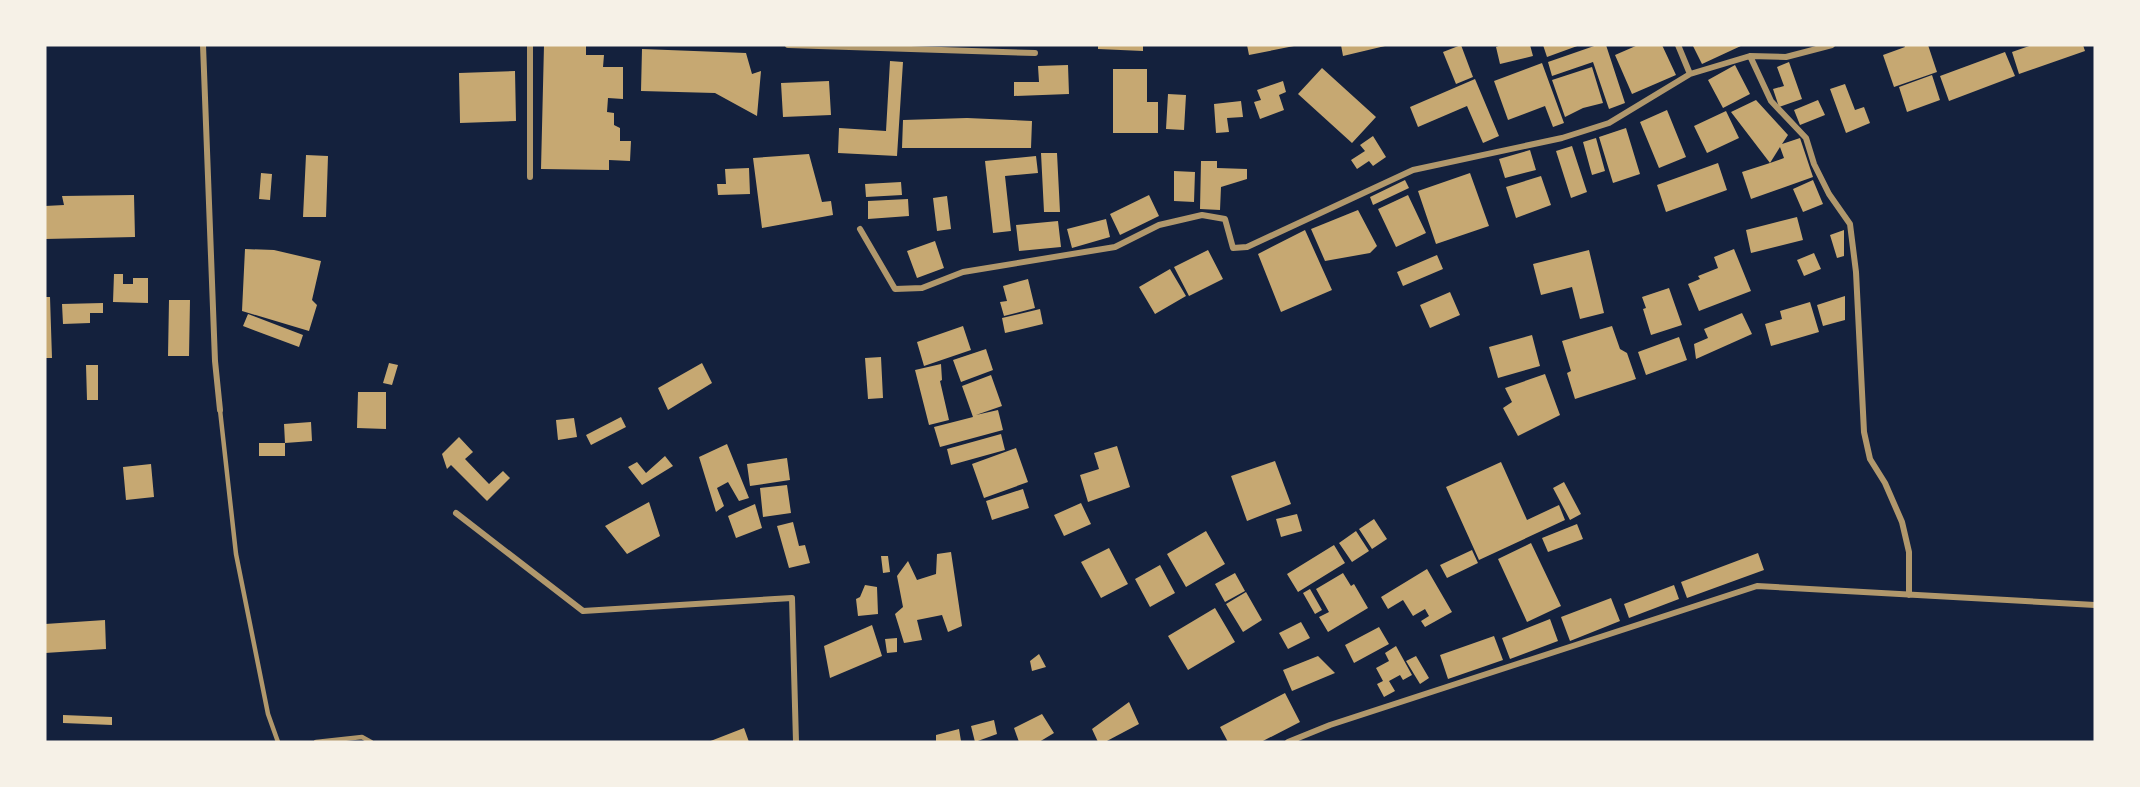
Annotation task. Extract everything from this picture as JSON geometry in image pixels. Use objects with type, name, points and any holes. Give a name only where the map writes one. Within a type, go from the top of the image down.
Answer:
[{"type":"street","points":[[204,45],[215,361],[220,410]]},
{"type":"street","points":[[530,45],[530,177]]},
{"type":"street","points":[[788,45],[1035,53]]},
{"type":"street","points":[[1678,45],[1690,74]]},
{"type":"street","points":[[860,229],[895,289],[922,288],[963,272],[1115,247],[1159,225],[1202,215],[1225,219],[1233,248],[1247,247],[1413,170],[1562,138],[1609,123],[1690,74],[1750,56],[1786,57],[1832,45]]},
{"type":"street","points":[[1750,56],[1771,101],[1806,138],[1814,164],[1824,184],[1850,224],[1856,272],[1864,432],[1870,459],[1885,483],[1902,522],[1909,552],[1909,595]]},
{"type":"street","points":[[456,513],[583,611],[792,598],[796,742]]},
{"type":"street","points":[[1288,742],[1330,725],[1757,586],[2095,605]]},
{"type":"lane","points":[[220,410],[236,554],[268,714],[278,742]]},
{"type":"lane","points":[[316,742],[362,736],[371,742]]},
{"type":"building","points":[[544,45],[586,45],[586,55],[604,55],[603,67],[623,67],[623,99],[608,98],[607,112],[614,113],[614,125],[620,128],[620,141],[631,141],[630,161],[609,160],[609,170],[541,169]]},
{"type":"building","points":[[1098,45],[1143,45],[1143,51],[1098,49]]},
{"type":"building","points":[[1247,45],[1294,45],[1294,46],[1249,55]]},
{"type":"building","points":[[1341,45],[1385,45],[1385,46],[1343,56]]},
{"type":"building","points":[[1461,45],[1473,77],[1456,84],[1443,52]]},
{"type":"building","points":[[1530,45],[1533,56],[1500,64],[1496,47]]},
{"type":"building","points":[[1543,45],[1580,45],[1547,57]]},
{"type":"building","points":[[1597,45],[1606,45],[1625,103],[1609,109],[1593,62],[1552,76],[1548,62]]},
{"type":"building","points":[[1638,45],[1662,45],[1676,75],[1632,94],[1615,55]]},
{"type":"building","points":[[1743,45],[1702,64],[1693,46]]},
{"type":"building","points":[[1904,45],[1928,45],[1937,72],[1894,87],[1883,55],[1905,47]]},
{"type":"building","points":[[2032,45],[2083,45],[2085,51],[2019,74],[2012,52]]},
{"type":"building","points":[[642,49],[746,53],[752,74],[761,71],[757,116],[715,93],[641,91]]},
{"type":"building","points":[[2005,52],[2015,76],[1949,101],[1940,76]]},
{"type":"building","points":[[890,61],[903,62],[897,156],[838,153],[839,128],[886,131]]},
{"type":"building","points":[[1789,62],[1802,99],[1779,107],[1773,89],[1784,86],[1777,67]]},
{"type":"building","points":[[1542,63],[1564,123],[1553,127],[1545,106],[1508,120],[1494,81]]},
{"type":"building","points":[[1068,65],[1069,94],[1014,96],[1014,82],[1039,82],[1038,66]]},
{"type":"building","points":[[1735,65],[1750,94],[1723,108],[1708,80]]},
{"type":"building","points":[[1592,67],[1603,103],[1583,108],[1565,117],[1552,80]]},
{"type":"building","points":[[1322,68],[1376,117],[1352,143],[1298,94]]},
{"type":"building","points":[[1113,69],[1147,69],[1147,102],[1158,102],[1158,133],[1113,133]]},
{"type":"building","points":[[515,71],[516,121],[460,123],[459,73]]},
{"type":"building","points":[[1932,75],[1940,100],[1907,112],[1899,87]]},
{"type":"building","points":[[1475,79],[1499,136],[1483,143],[1467,106],[1418,127],[1410,107]]},
{"type":"building","points":[[829,81],[831,115],[783,117],[781,83]]},
{"type":"building","points":[[1283,81],[1286,92],[1279,95],[1284,110],[1260,119],[1254,102],[1261,100],[1257,90]]},
{"type":"building","points":[[1845,84],[1855,110],[1864,107],[1870,123],[1846,133],[1830,89]]},
{"type":"building","points":[[1168,94],[1186,95],[1184,130],[1166,129]]},
{"type":"building","points":[[1756,100],[1788,135],[1782,144],[1800,138],[1813,177],[1751,199],[1742,172],[1770,163],[1731,112]],"holes":[[[1780,147],[1784,158],[1770,163]]]},
{"type":"building","points":[[1818,100],[1825,115],[1800,125],[1794,110]]},
{"type":"building","points":[[1241,101],[1243,117],[1227,118],[1229,132],[1216,133],[1214,104]]},
{"type":"building","points":[[1667,110],[1686,157],[1659,168],[1640,122]]},
{"type":"building","points":[[1726,111],[1739,138],[1707,153],[1694,126]]},
{"type":"building","points":[[967,118],[1032,121],[1031,148],[902,148],[903,120]]},
{"type":"building","points":[[1626,128],[1640,174],[1613,183],[1599,137]]},
{"type":"building","points":[[1373,136],[1386,157],[1373,166],[1369,161],[1357,169],[1351,160],[1365,151],[1360,145]]},
{"type":"building","points":[[1596,138],[1605,171],[1592,175],[1583,142]]},
{"type":"building","points":[[1572,146],[1587,192],[1571,198],[1556,151]]},
{"type":"building","points":[[1530,150],[1536,170],[1505,178],[1499,159]]},
{"type":"building","points":[[1041,153],[1057,153],[1060,212],[1044,212]]},
{"type":"building","points":[[809,154],[822,202],[831,201],[833,215],[762,228],[753,158]]},
{"type":"building","points":[[306,155],[328,156],[326,217],[303,217]]},
{"type":"building","points":[[1036,156],[1038,173],[1005,176],[1011,231],[993,233],[985,161]]},
{"type":"building","points":[[1201,161],[1217,161],[1217,168],[1247,169],[1247,179],[1221,187],[1220,210],[1200,209]]},
{"type":"building","points":[[1718,163],[1727,190],[1666,212],[1657,185]]},
{"type":"building","points":[[749,168],[750,194],[718,195],[717,184],[726,184],[725,169]]},
{"type":"building","points":[[1174,171],[1195,172],[1194,202],[1174,201]]},
{"type":"building","points":[[261,173],[272,174],[270,200],[259,199]]},
{"type":"building","points":[[1470,173],[1489,226],[1436,244],[1418,191]]},
{"type":"building","points":[[1541,176],[1551,205],[1516,218],[1506,187]]},
{"type":"building","points":[[1405,180],[1409,188],[1373,205],[1370,197]]},
{"type":"building","points":[[1813,180],[1823,204],[1803,212],[1793,189]]},
{"type":"building","points":[[901,182],[902,195],[866,197],[865,184]]},
{"type":"building","points":[[134,195],[135,237],[45,239],[45,206],[64,205],[62,196]]},
{"type":"building","points":[[1149,195],[1159,216],[1120,235],[1110,214]]},
{"type":"building","points":[[1408,195],[1426,233],[1396,247],[1378,209]]},
{"type":"building","points":[[947,196],[951,229],[937,231],[933,198]]},
{"type":"building","points":[[908,199],[909,216],[868,219],[868,201]]},
{"type":"building","points":[[1358,210],[1377,246],[1370,253],[1325,261],[1311,229]]},
{"type":"building","points":[[1797,217],[1803,240],[1751,253],[1746,230]]},
{"type":"building","points":[[1106,219],[1110,237],[1072,248],[1067,229]]},
{"type":"building","points":[[1058,221],[1061,247],[1019,251],[1016,225]]},
{"type":"building","points":[[1305,230],[1332,290],[1281,312],[1258,254]]},
{"type":"building","points":[[1844,230],[1844,256],[1837,258],[1830,235]]},
{"type":"building","points":[[935,241],[944,268],[917,278],[907,251]]},
{"type":"building","points":[[245,249],[274,250],[321,261],[312,300],[317,305],[309,331],[242,311]]},
{"type":"building","points":[[1734,249],[1751,291],[1699,311],[1688,284],[1700,279],[1698,276],[1718,268],[1714,257]]},
{"type":"building","points":[[1208,250],[1223,279],[1189,296],[1174,267]]},
{"type":"building","points":[[1589,250],[1604,313],[1580,319],[1572,287],[1541,295],[1533,264]]},
{"type":"building","points":[[1814,253],[1821,269],[1804,276],[1797,260]]},
{"type":"building","points":[[1437,255],[1443,269],[1403,286],[1397,272]]},
{"type":"building","points":[[1170,269],[1186,296],[1155,314],[1139,287]]},
{"type":"building","points":[[114,274],[123,274],[123,284],[133,284],[133,278],[148,278],[148,303],[113,302]]},
{"type":"building","points":[[1028,279],[1035,308],[1004,316],[1000,302],[1007,301],[1003,286]]},
{"type":"building","points":[[1669,288],[1682,325],[1651,335],[1642,297]]},
{"type":"building","points":[[1450,292],[1460,315],[1430,328],[1420,305]]},
{"type":"building","points":[[1845,296],[1845,320],[1823,326],[1817,305]]},
{"type":"building","points":[[45,297],[50,297],[52,358],[45,358]]},
{"type":"building","points":[[169,300],[190,300],[189,356],[168,356]]},
{"type":"building","points":[[1810,302],[1819,332],[1771,346],[1765,324],[1782,319],[1780,311]]},
{"type":"building","points":[[103,303],[103,313],[90,313],[90,323],[63,324],[62,304]]},
{"type":"building","points":[[1040,309],[1043,324],[1005,333],[1002,318]]},
{"type":"building","points":[[1742,313],[1752,334],[1696,359],[1694,344],[1708,338],[1704,329]]},
{"type":"building","points":[[248,314],[303,335],[299,347],[243,326]]},
{"type":"building","points":[[963,326],[971,350],[924,366],[917,342]]},
{"type":"building","points":[[1612,326],[1620,349],[1627,353],[1636,379],[1575,399],[1567,373],[1571,371],[1562,341]]},
{"type":"building","points":[[1532,335],[1540,366],[1498,378],[1489,347]]},
{"type":"building","points":[[1679,337],[1687,360],[1646,375],[1638,352]]},
{"type":"building","points":[[986,349],[993,370],[961,382],[953,360]]},
{"type":"building","points":[[881,357],[883,398],[868,399],[865,358]]},
{"type":"building","points":[[389,363],[398,365],[392,385],[383,383]]},
{"type":"building","points":[[702,363],[712,383],[668,410],[658,388]]},
{"type":"building","points":[[941,364],[942,380],[940,381],[949,420],[929,425],[915,370]]},
{"type":"building","points":[[86,365],[98,365],[98,400],[87,400]]},
{"type":"building","points":[[1545,374],[1560,415],[1518,436],[1503,408],[1512,402],[1505,388]]},
{"type":"building","points":[[991,375],[1002,406],[976,415],[998,410],[1003,430],[940,447],[934,427],[973,417],[962,386]]},
{"type":"building","points":[[358,392],[386,392],[386,429],[357,428]]},
{"type":"building","points":[[621,417],[626,427],[591,445],[586,435]]},
{"type":"building","points":[[574,418],[577,437],[558,440],[556,420]]},
{"type":"building","points":[[311,422],[312,441],[285,443],[284,424]]},
{"type":"building","points":[[1001,434],[1005,450],[951,465],[947,449]]},
{"type":"building","points":[[459,437],[473,452],[465,459],[489,484],[503,471],[510,478],[487,501],[451,465],[447,469],[442,454]]},
{"type":"building","points":[[259,443],[285,443],[285,456],[259,456]]},
{"type":"building","points":[[727,444],[749,498],[739,501],[728,482],[717,488],[724,506],[716,512],[699,457]]},
{"type":"building","points":[[1117,446],[1130,487],[1088,502],[1080,475],[1099,469],[1094,453]]},
{"type":"building","points":[[1016,448],[1028,482],[984,498],[972,464]]},
{"type":"building","points":[[665,456],[673,466],[642,485],[628,467],[637,462],[646,473]]},
{"type":"building","points":[[787,458],[790,480],[750,486],[747,464]]},
{"type":"building","points":[[1275,461],[1291,504],[1247,521],[1231,476]]},
{"type":"building","points":[[1501,462],[1527,520],[1559,505],[1565,520],[1479,560],[1446,487]]},
{"type":"building","points":[[151,464],[154,497],[126,500],[123,467]]},
{"type":"building","points":[[1564,482],[1581,514],[1570,520],[1553,488]]},
{"type":"building","points":[[787,485],[791,513],[763,517],[760,488]]},
{"type":"building","points":[[1023,489],[1029,508],[992,520],[986,501]]},
{"type":"building","points":[[649,502],[660,536],[627,554],[605,526]]},
{"type":"building","points":[[1081,503],[1091,524],[1064,536],[1054,515]]},
{"type":"building","points":[[755,504],[762,528],[736,538],[728,516]]},
{"type":"building","points":[[1297,514],[1302,531],[1281,537],[1276,519]]},
{"type":"building","points":[[1374,519],[1387,539],[1372,549],[1359,529]]},
{"type":"building","points":[[793,522],[799,546],[805,545],[810,563],[789,568],[777,526]]},
{"type":"building","points":[[1577,524],[1583,539],[1548,552],[1542,538]]},
{"type":"building","points":[[1206,531],[1225,564],[1186,587],[1167,554]]},
{"type":"building","points":[[1356,531],[1369,551],[1352,562],[1339,543]]},
{"type":"building","points":[[1531,543],[1561,606],[1527,622],[1498,559]]},
{"type":"building","points":[[1334,545],[1345,563],[1298,592],[1287,574]]},
{"type":"building","points":[[1109,548],[1128,584],[1101,598],[1081,562]]},
{"type":"building","points":[[1472,550],[1478,563],[1447,578],[1440,565]]},
{"type":"building","points":[[951,552],[962,626],[948,632],[942,615],[917,620],[922,640],[904,643],[895,614],[903,607],[897,576],[908,561],[917,580],[936,574],[937,554]]},
{"type":"building","points":[[1758,553],[1764,570],[1687,598],[1681,582]]},
{"type":"building","points":[[881,556],[888,556],[890,572],[883,573]]},
{"type":"building","points":[[1160,565],[1175,593],[1150,607],[1135,579]]},
{"type":"building","points":[[1427,569],[1452,612],[1425,627],[1421,621],[1429,616],[1425,609],[1413,616],[1403,600],[1388,609],[1381,597]]},
{"type":"building","points":[[1235,573],[1245,591],[1225,602],[1215,584]]},
{"type":"building","points":[[1343,573],[1351,586],[1354,584],[1368,608],[1328,632],[1319,617],[1329,612],[1316,589]]},
{"type":"building","points":[[865,585],[877,587],[878,614],[858,616],[856,599],[860,597]]},
{"type":"building","points":[[1674,585],[1679,599],[1629,618],[1624,604]]},
{"type":"building","points":[[1310,589],[1322,610],[1315,614],[1303,593]]},
{"type":"building","points":[[1246,592],[1262,620],[1243,632],[1226,604]]},
{"type":"building","points":[[1611,598],[1620,621],[1570,641],[1561,617]]},
{"type":"building","points":[[1215,608],[1235,642],[1188,670],[1168,636]]},
{"type":"building","points":[[1550,619],[1558,641],[1510,659],[1502,638]]},
{"type":"building","points":[[105,620],[106,649],[45,653],[45,624]]},
{"type":"building","points":[[1301,622],[1310,638],[1288,649],[1279,633]]},
{"type":"building","points":[[872,625],[882,656],[830,678],[824,646]]},
{"type":"building","points":[[1379,627],[1389,644],[1354,663],[1345,645]]},
{"type":"building","points":[[1494,636],[1503,660],[1448,679],[1440,655]]},
{"type":"building","points":[[897,638],[897,652],[887,653],[885,639]]},
{"type":"building","points":[[1396,646],[1412,675],[1403,680],[1400,675],[1389,681],[1395,691],[1384,697],[1377,684],[1383,681],[1376,668],[1389,661],[1385,653]]},
{"type":"building","points":[[1039,654],[1046,667],[1032,671],[1030,661]]},
{"type":"building","points":[[1318,656],[1335,673],[1292,691],[1283,670]]},
{"type":"building","points":[[1416,656],[1429,678],[1420,684],[1406,661]]},
{"type":"building","points":[[1285,693],[1300,722],[1261,742],[1228,742],[1220,727]]},
{"type":"building","points":[[1129,702],[1139,724],[1105,742],[1098,742],[1092,729]]},
{"type":"building","points":[[1042,714],[1054,733],[1039,742],[1019,742],[1014,728]]},
{"type":"building","points":[[63,715],[112,717],[112,725],[63,723]]},
{"type":"building","points":[[994,720],[997,734],[975,742],[971,726]]},
{"type":"building","points":[[744,728],[749,742],[708,742]]},
{"type":"building","points":[[959,729],[961,741],[936,742],[936,735]]}]
